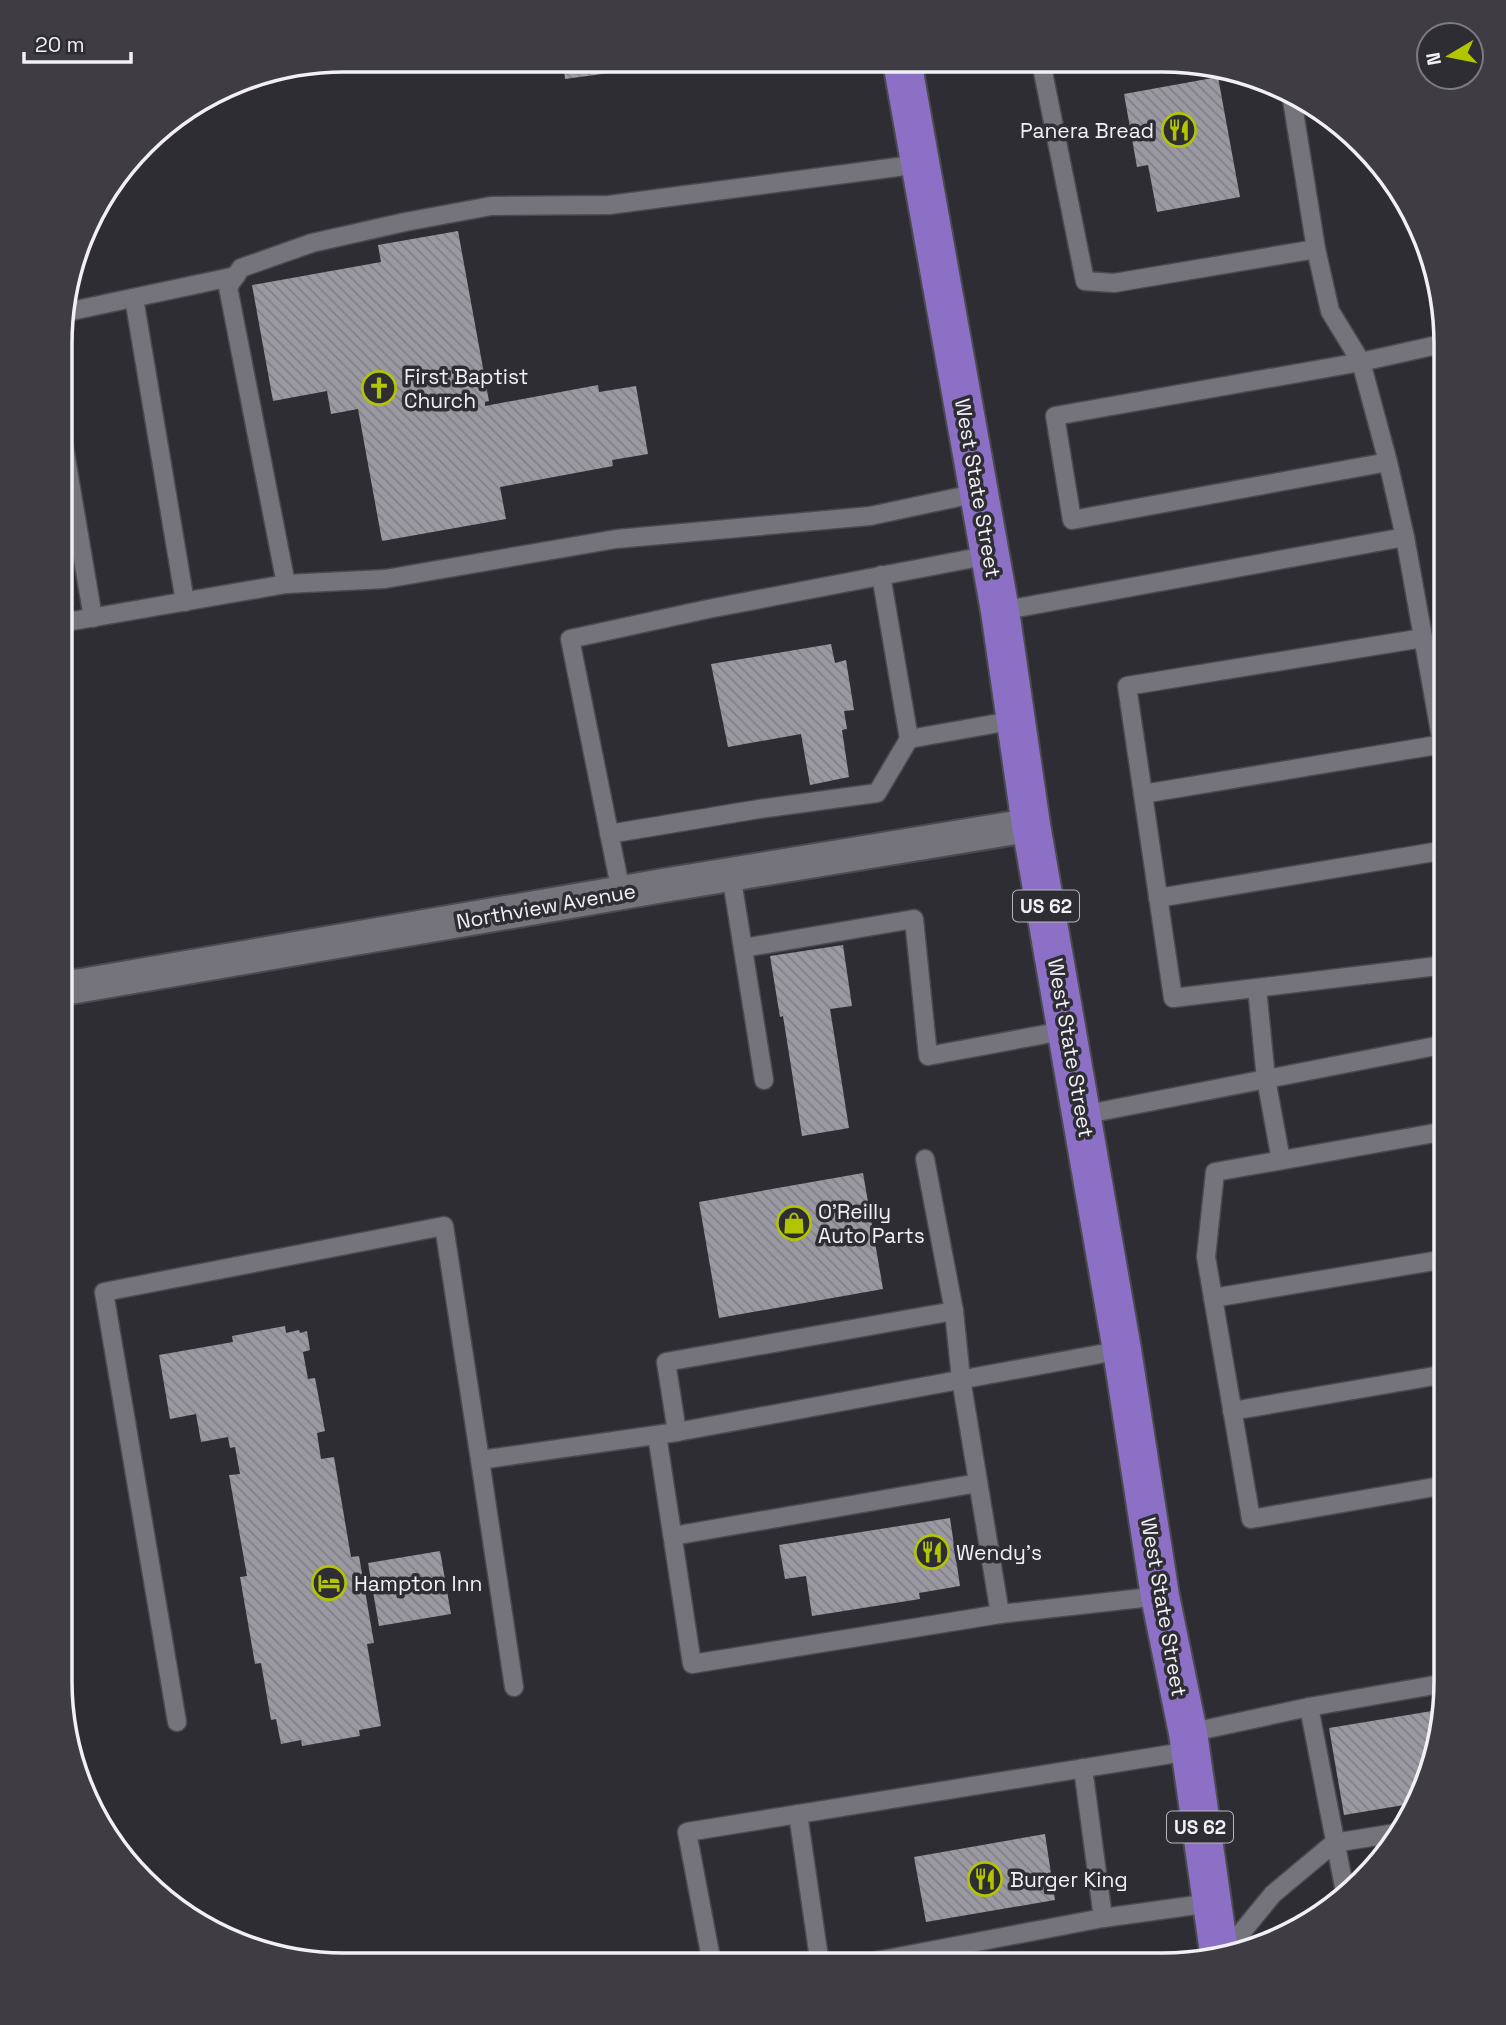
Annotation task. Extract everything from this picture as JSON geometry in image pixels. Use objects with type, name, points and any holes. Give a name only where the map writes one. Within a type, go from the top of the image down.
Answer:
[{"type":"highway","name":"West State Street","points":[[904,72],[1000,611],[1031,825],[1122,1350],[1160,1596],[1189,1742],[1218,1947]]},
{"type":"street","name":"Northview Avenue","points":[[72,987],[621,892],[1031,825]]},
{"type":"lane","points":[[1043,72],[1085,281],[1114,283],[1316,249]]},
{"type":"lane","points":[[1293,106],[1316,249],[1330,311],[1361,362],[1388,462],[1405,537],[1434,696]]},
{"type":"lane","points":[[286,584],[232,281],[241,268],[312,243],[491,206],[609,205],[920,163]]},
{"type":"lane","points":[[74,311],[232,281]]},
{"type":"lane","points":[[134,298],[185,601]]},
{"type":"lane","points":[[1388,462],[1072,520],[1055,415],[1361,362],[1434,346]]},
{"type":"lane","points":[[72,621],[286,584],[385,579],[615,540],[870,516],[978,493]]},
{"type":"lane","points":[[72,494],[93,618]]},
{"type":"lane","points":[[1000,611],[1405,537]]},
{"type":"lane","points":[[621,892],[570,639],[708,609],[990,555]]},
{"type":"lane","points":[[609,834],[877,793],[909,739],[881,575]]},
{"type":"lane","points":[[1423,638],[1127,686],[1173,998],[1434,966]]},
{"type":"lane","points":[[909,739],[1016,720]]},
{"type":"lane","points":[[1143,794],[1434,746]]},
{"type":"lane","points":[[1158,898],[1434,852]]},
{"type":"lane","points":[[731,874],[764,1080]]},
{"type":"lane","points":[[743,948],[914,919],[928,1056],[1068,1030]]},
{"type":"lane","points":[[1257,988],[1266,1079],[1281,1160]]},
{"type":"lane","points":[[1082,1115],[1434,1046]]},
{"type":"lane","points":[[1434,1133],[1215,1172],[1206,1257],[1251,1519],[1434,1487]]},
{"type":"lane","points":[[925,1159],[954,1311],[961,1379],[1000,1614]]},
{"type":"lane","points":[[177,1721],[104,1292],[444,1226],[514,1687]]},
{"type":"lane","points":[[1213,1298],[1434,1260]]},
{"type":"lane","points":[[677,1432],[666,1362],[954,1311]]},
{"type":"lane","points":[[480,1460],[677,1432],[1122,1350]]},
{"type":"lane","points":[[1232,1411],[1434,1376]]},
{"type":"lane","points":[[657,1435],[692,1664],[1000,1614],[1160,1596]]},
{"type":"lane","points":[[673,1536],[978,1482]]},
{"type":"lane","points":[[710,1953],[687,1832],[1083,1768],[1189,1742],[1309,1707],[1434,1685]]},
{"type":"lane","points":[[1309,1707],[1343,1884]]},
{"type":"lane","points":[[1083,1768],[1103,1918]]},
{"type":"lane","points":[[799,1814],[818,1953]]},
{"type":"lane","points":[[1232,1944],[1273,1894],[1334,1843],[1386,1835]]},
{"type":"lane","points":[[919,1953],[1103,1918],[1211,1903]]},
{"type":"building","points":[[564,72],[617,72],[565,79]]},
{"type":"building","name":"Panera Bread","points":[[1218,78],[1240,197],[1157,212],[1148,165],[1137,167],[1124,94]]},
{"type":"building","name":"First Baptist Church","points":[[458,231],[489,401],[485,402],[485,406],[598,385],[599,392],[636,386],[648,454],[612,460],[613,466],[500,487],[506,519],[382,541],[358,409],[331,414],[327,391],[273,401],[252,285],[381,262],[378,245]]},
{"type":"building","points":[[831,644],[835,663],[846,660],[854,710],[844,711],[847,729],[842,730],[849,777],[810,785],[801,734],[728,747],[711,664]]},
{"type":"building","points":[[843,945],[852,1006],[830,1009],[849,1128],[802,1136],[783,1016],[780,1017],[770,956]]},
{"type":"building","points":[[863,1173],[883,1289],[719,1318],[699,1202]]},
{"type":"building","points":[[285,1326],[286,1333],[307,1331],[310,1350],[303,1352],[308,1379],[315,1378],[325,1431],[317,1433],[321,1459],[334,1457],[351,1557],[359,1556],[374,1643],[367,1644],[381,1726],[359,1730],[360,1736],[302,1746],[301,1740],[281,1744],[276,1719],[271,1720],[261,1663],[255,1664],[240,1577],[247,1576],[229,1475],[240,1474],[235,1447],[230,1448],[228,1437],[201,1442],[196,1414],[170,1419],[159,1355],[233,1342],[232,1336]]},
{"type":"building","points":[[950,1518],[960,1586],[919,1593],[920,1599],[812,1616],[806,1576],[785,1579],[779,1545]]},
{"type":"building","points":[[440,1551],[451,1614],[379,1626],[368,1563]]},
{"type":"building","points":[[1433,1711],[1420,1768],[1404,1805],[1344,1815],[1329,1728]]},
{"type":"building","name":"Burger King","points":[[1045,1834],[1055,1900],[926,1922],[914,1857]]},
{"type":"place","name":"Panera Bread","points":[[1179,130]]},
{"type":"place","name":"First Baptist Church","points":[[379,388]]},
{"type":"place","name":"O'Reilly Auto Parts","points":[[794,1223]]},
{"type":"place","name":"Wendy's","points":[[932,1552]]},
{"type":"place","name":"Hampton Inn","points":[[329,1583]]},
{"type":"place","name":"Burger King","points":[[985,1879]]}]
